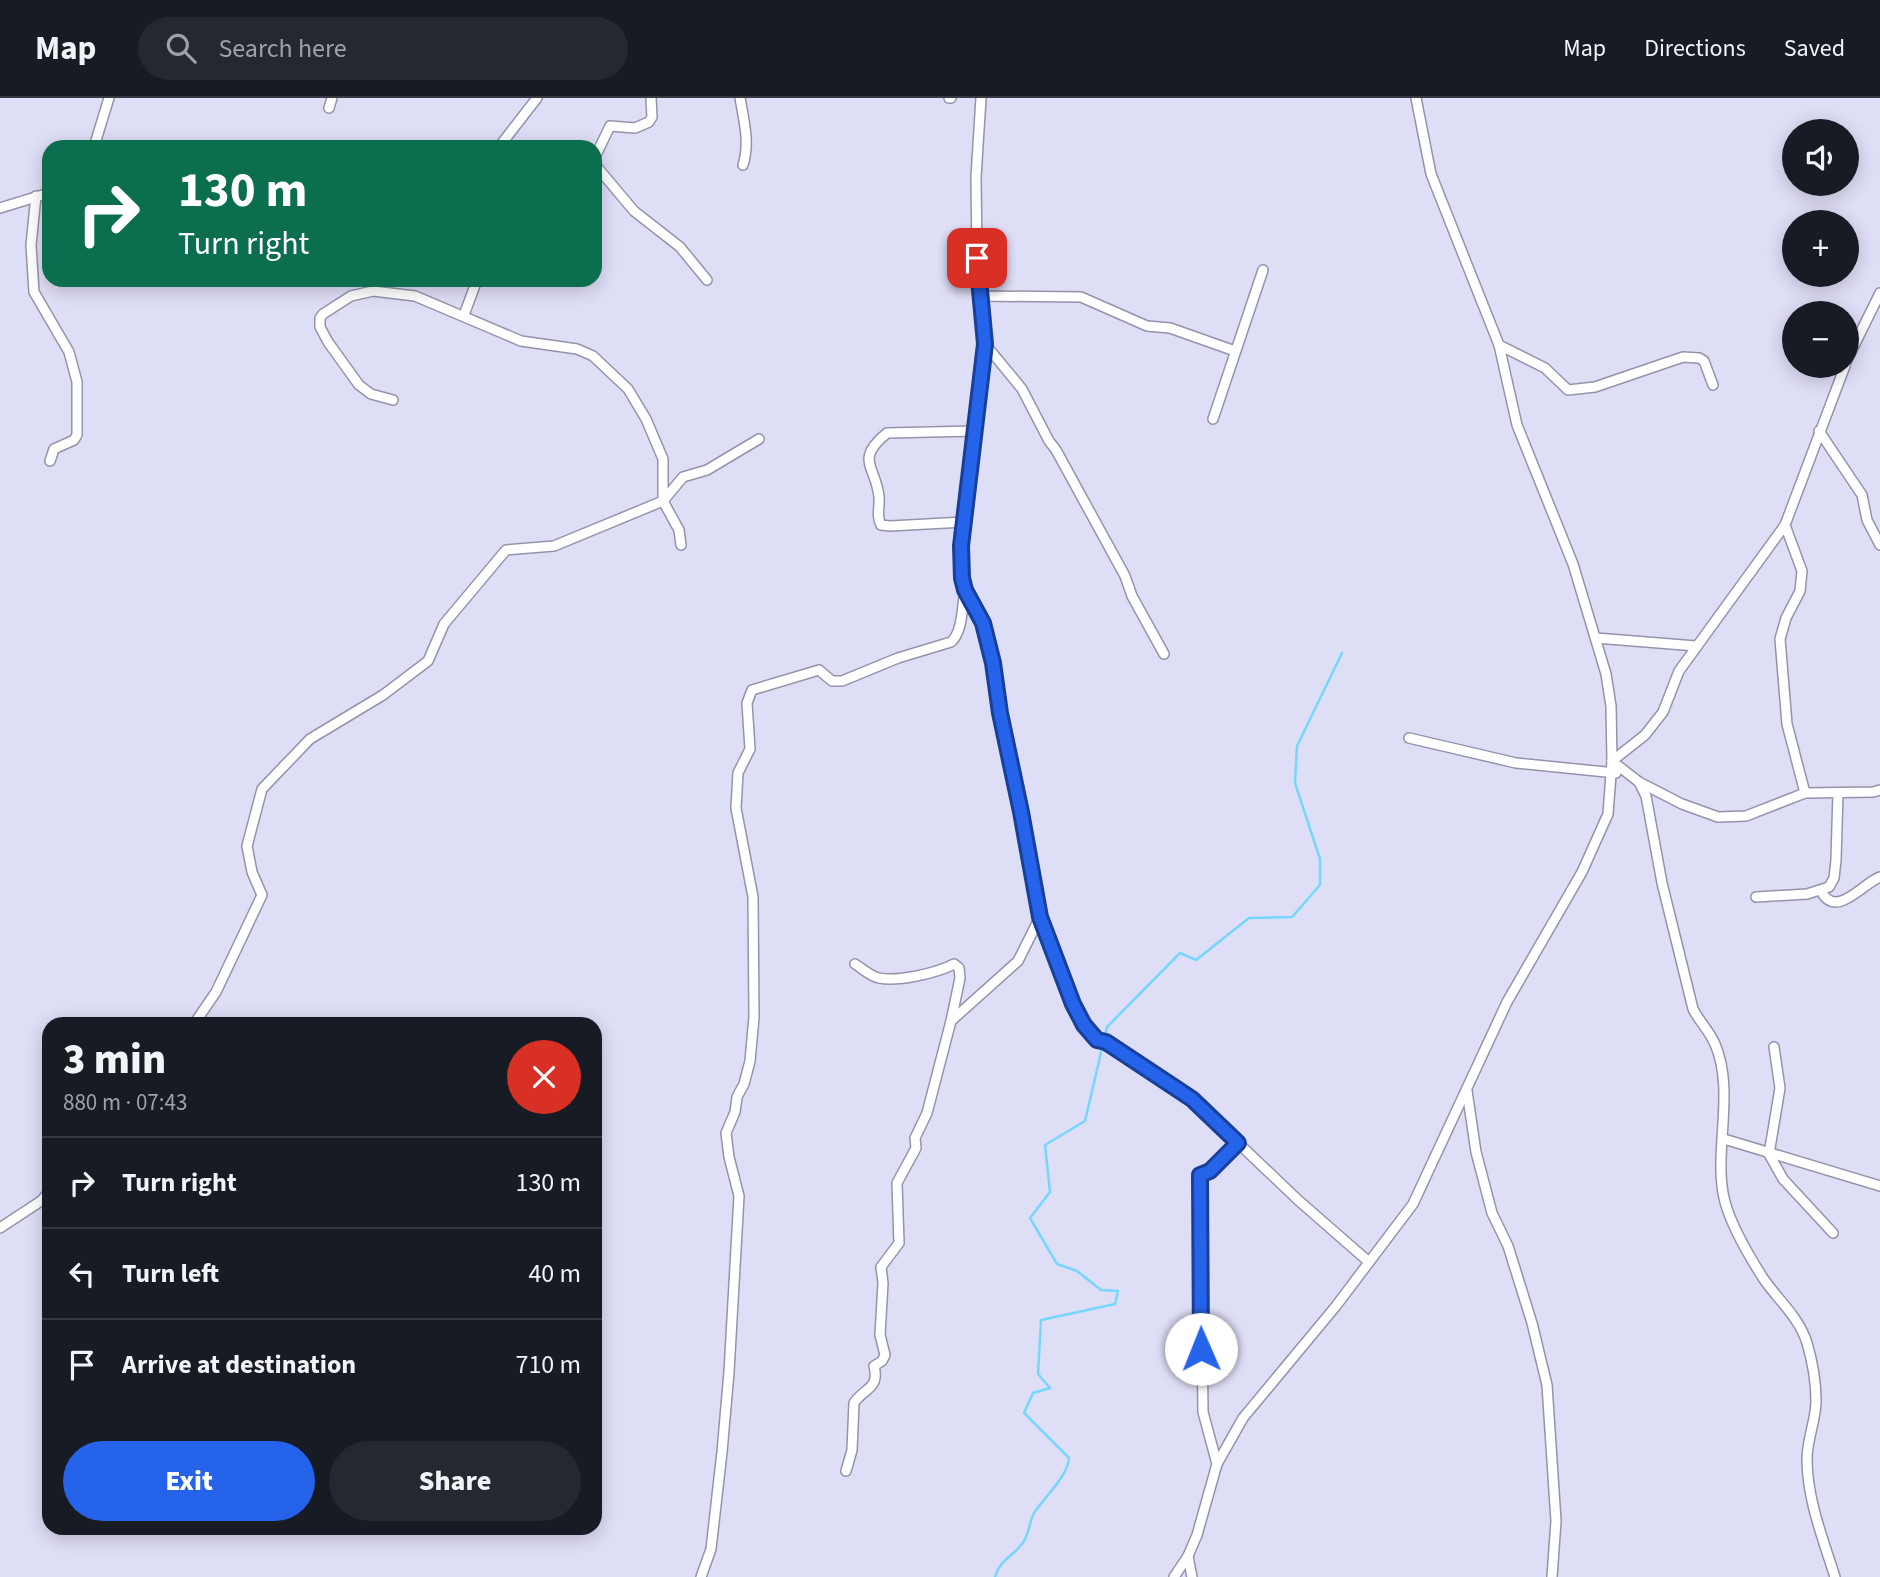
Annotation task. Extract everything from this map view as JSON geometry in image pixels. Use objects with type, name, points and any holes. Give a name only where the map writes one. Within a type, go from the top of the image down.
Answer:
[{"type":"street","points":[[96,140],[109,98]]},
{"type":"street","points":[[504,140],[537,98]]},
{"type":"street","points":[[602,144],[610,126],[635,128],[649,122],[652,117],[651,98]]},
{"type":"street","points":[[740,98],[747,140],[747,154],[743,165]]},
{"type":"street","points":[[981,98],[976,177],[977,258],[985,344],[961,546],[962,578],[965,590],[983,623],[993,663],[1000,713],[1040,917],[1073,1004],[1084,1025],[1101,1041],[1192,1099],[1369,1262]]},
{"type":"street","points":[[1174,1577],[1198,1535],[1217,1465],[1243,1418],[1336,1306],[1413,1204],[1507,1002],[1582,872],[1608,814],[1612,761],[1611,706],[1606,674],[1573,564],[1517,425],[1499,345],[1432,174],[1416,98]]},
{"type":"street","points":[[602,173],[634,211],[680,247],[707,279]]},
{"type":"street","points":[[0,208],[42,195]]},
{"type":"street","points":[[36,196],[31,245],[34,292],[69,352],[77,382],[77,435],[74,440],[54,449],[50,461]]},
{"type":"street","points":[[1213,419],[1263,270]]},
{"type":"street","points":[[464,315],[474,287]]},
{"type":"street","points":[[393,400],[371,394],[359,385],[320,327],[323,314],[351,296],[373,291],[415,296],[521,341],[566,347],[593,356],[628,388],[646,419],[663,459],[663,501],[679,530],[681,545]]},
{"type":"street","points":[[1859,337],[1880,293]]},
{"type":"street","points":[[980,296],[1081,297],[1147,326],[1170,328],[1235,351]]},
{"type":"street","points":[[985,344],[1022,389],[1119,564],[1132,596],[1164,654]]},
{"type":"street","points":[[1499,345],[1545,368],[1568,390],[1595,387],[1691,356],[1704,361],[1713,384]]},
{"type":"street","points":[[1612,761],[1645,735],[1663,712],[1679,671],[1784,525],[1840,378]]},
{"type":"street","points":[[964,522],[881,525],[878,519],[880,501],[877,481],[869,467],[870,452],[887,433],[974,431]]},
{"type":"street","points":[[1819,431],[1862,495],[1867,520],[1880,545]]},
{"type":"street","points":[[199,1017],[216,992],[262,895],[252,872],[247,846],[262,789],[310,739],[383,695],[428,661],[444,624],[506,550],[554,546],[663,501],[683,477],[707,470],[760,439]]},
{"type":"street","points":[[1784,525],[1802,571],[1800,591],[1786,618],[1780,639],[1787,724],[1805,793]]},
{"type":"street","points":[[701,1577],[711,1549],[722,1452],[740,1196],[729,1157],[726,1133],[750,1061],[754,1017],[753,897],[736,808],[738,773],[750,749],[747,703],[752,690],[820,670],[832,681],[842,681],[888,661],[951,642],[958,632],[965,590]]},
{"type":"street","points":[[1596,638],[1696,646]]},
{"type":"street","points":[[1409,738],[1516,763],[1628,774]]},
{"type":"street","points":[[1612,761],[1639,782],[1682,804],[1718,817],[1746,816],[1805,793],[1880,790]]},
{"type":"street","points":[[1639,782],[1646,796],[1662,883],[1693,1009],[1715,1044],[1723,1079],[1724,1139],[1721,1175],[1725,1201],[1732,1222],[1763,1278],[1798,1322],[1807,1345],[1816,1402],[1807,1458],[1809,1485],[1835,1577]]},
{"type":"street","points":[[1756,897],[1807,894],[1829,887],[1834,878],[1838,793]]},
{"type":"street","points":[[1821,891],[1832,901],[1842,902],[1851,898],[1870,881],[1880,877]]},
{"type":"street","points":[[951,1021],[1018,961],[1040,917]]},
{"type":"street","points":[[846,1471],[852,1450],[854,1403],[874,1384],[874,1366],[882,1361],[885,1355],[880,1335],[883,1283],[881,1267],[899,1243],[897,1182],[916,1148],[915,1138],[927,1113],[960,978],[959,968],[954,964],[923,974],[880,979],[855,964]]},
{"type":"street","points":[[1774,1047],[1780,1088],[1769,1154],[1783,1179],[1833,1233]]},
{"type":"street","points":[[1467,1090],[1476,1152],[1492,1213],[1512,1259],[1532,1323],[1547,1385],[1556,1521],[1552,1577]]},
{"type":"street","points":[[1724,1139],[1880,1186]]},
{"type":"street","points":[[1217,1465],[1203,1412],[1200,1175],[1210,1171],[1238,1143]]},
{"type":"street","points":[[0,1228],[42,1199]]},
{"type":"street","points":[[1188,1556],[1192,1577]]},
{"type":"waterway","points":[[995,1577],[1003,1563],[1024,1541],[1034,1513],[1060,1480],[1069,1458],[1024,1413],[1033,1393],[1050,1388],[1038,1374],[1041,1320],[1115,1304],[1118,1291],[1101,1290],[1077,1271],[1057,1264],[1030,1218],[1050,1192],[1045,1145],[1085,1121],[1107,1027],[1180,953],[1196,960],[1249,918],[1292,917],[1320,885],[1320,859],[1295,783],[1297,746],[1342,653]]},
{"type":"route","points":[[977,258],[985,344],[961,546],[962,578],[965,590],[983,623],[993,663],[1000,713],[1040,917],[1073,1004],[1084,1025],[1097,1040],[1106,1042],[1192,1099],[1238,1143],[1210,1171],[1200,1175],[1201,1349]]}]
